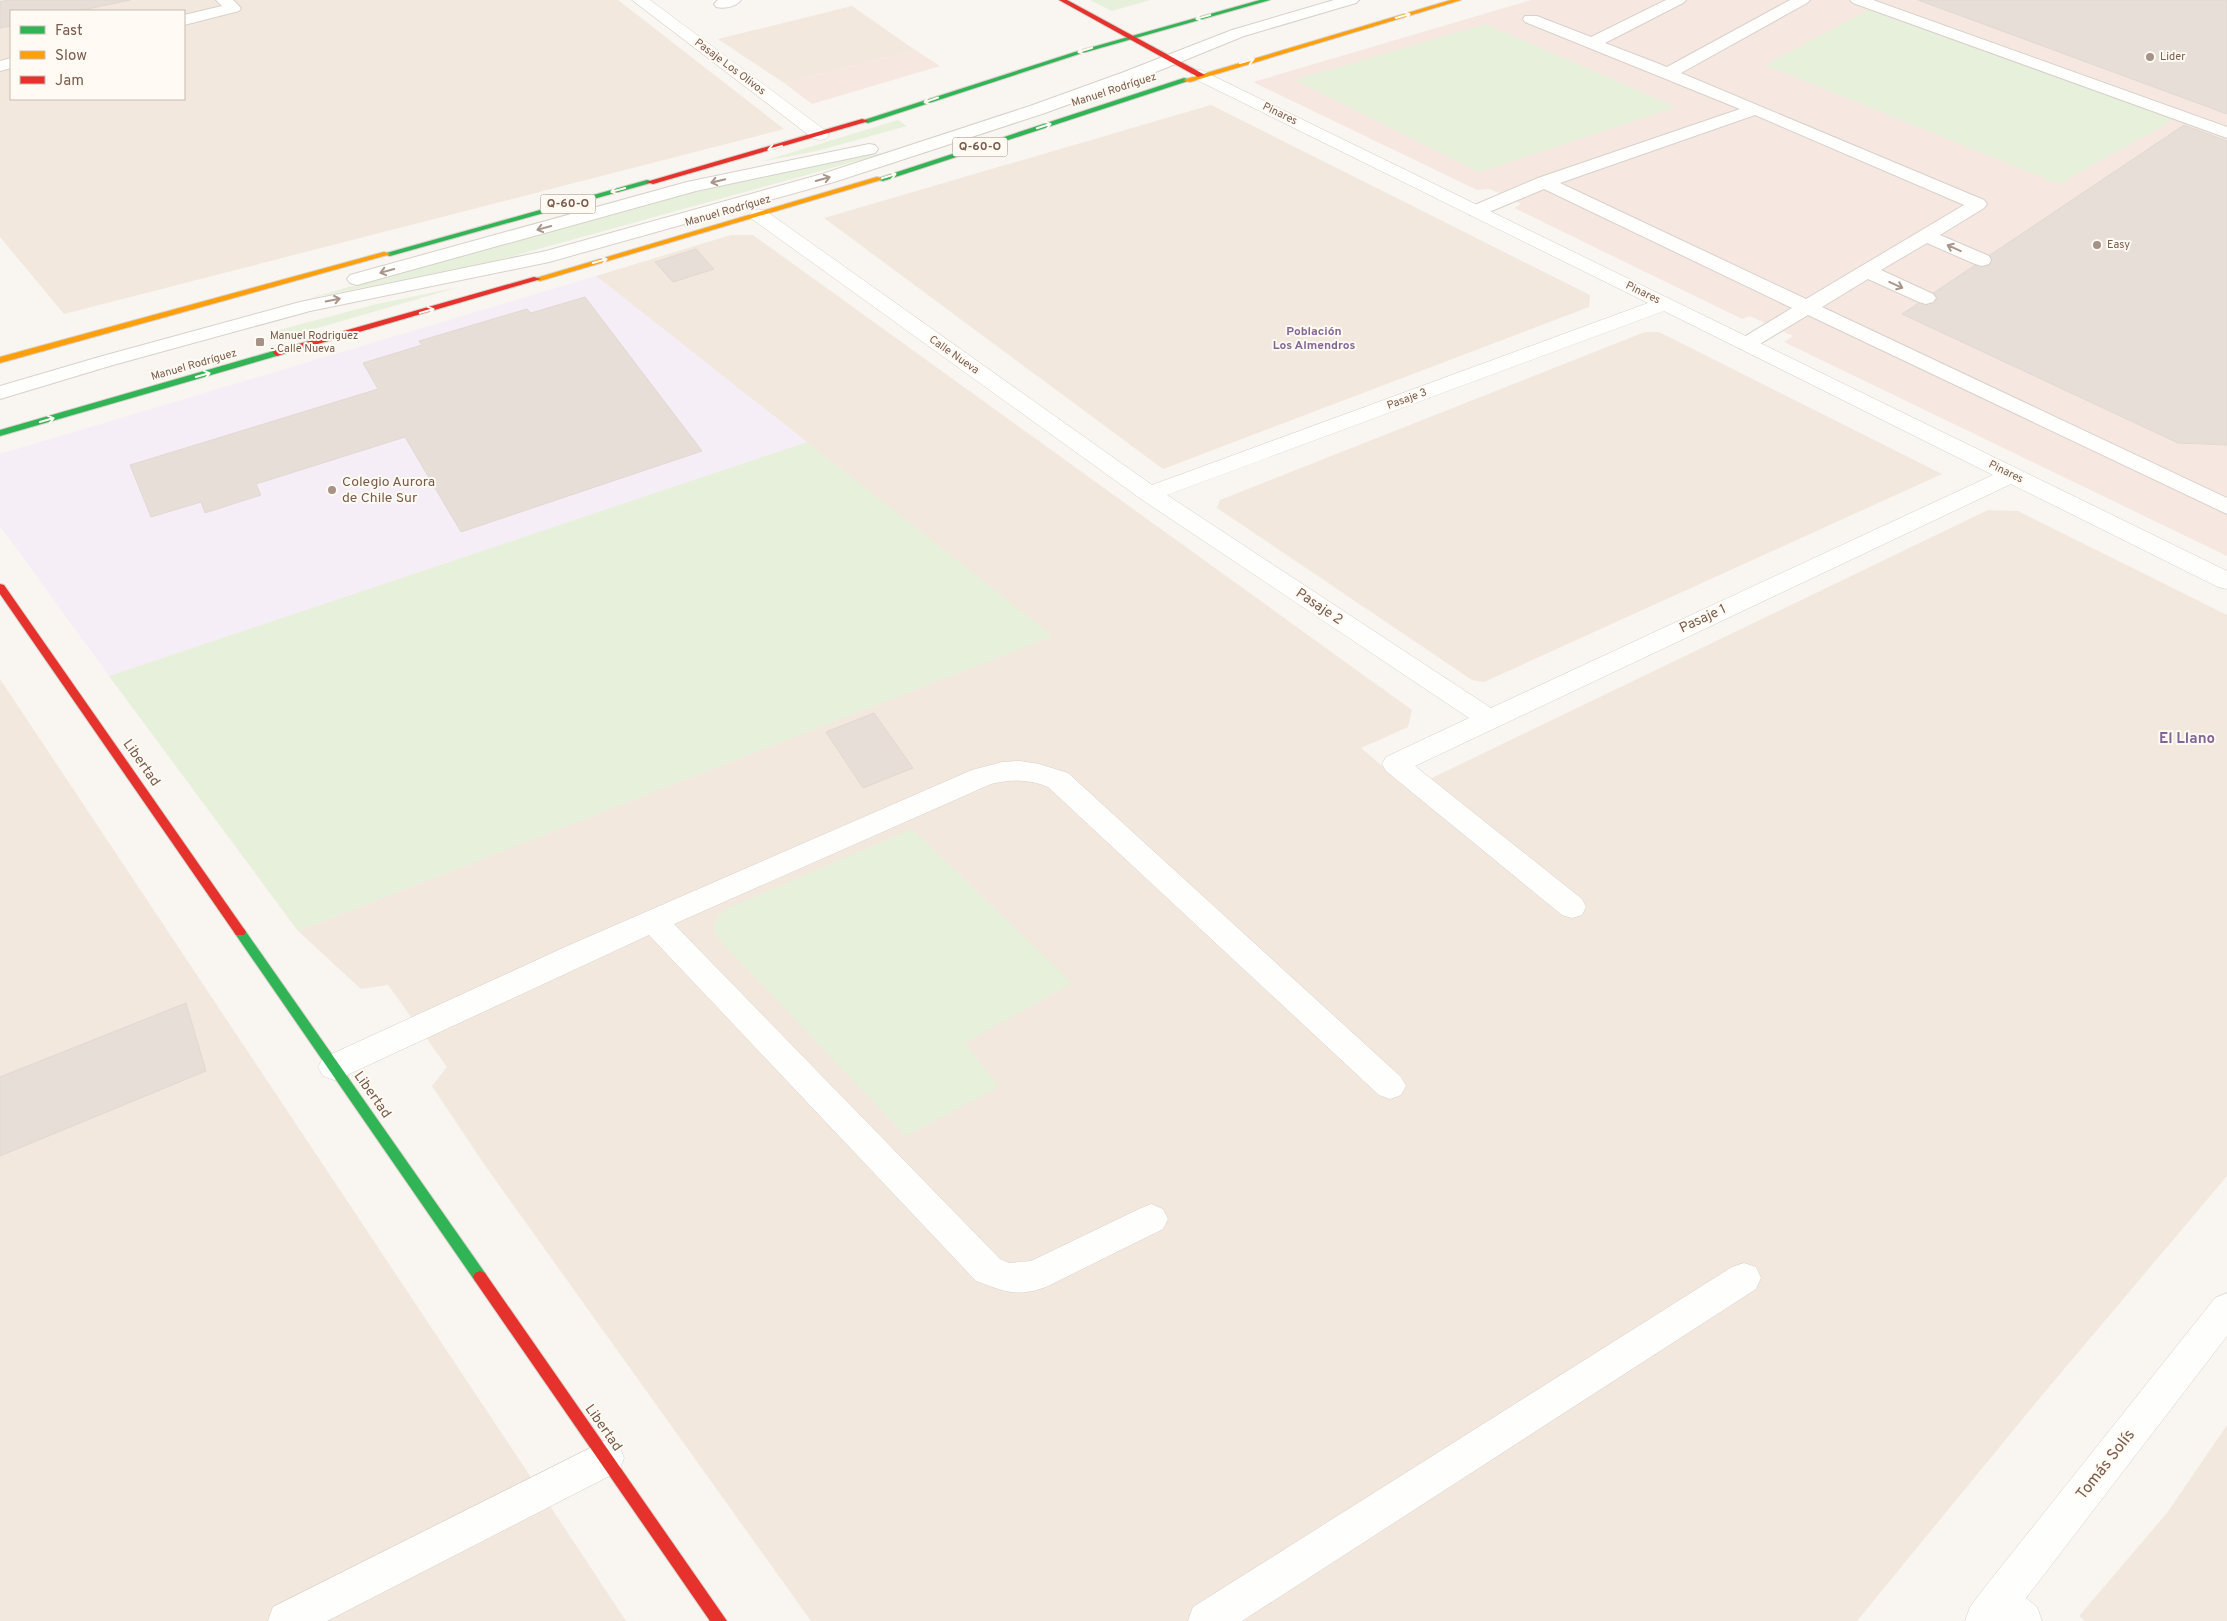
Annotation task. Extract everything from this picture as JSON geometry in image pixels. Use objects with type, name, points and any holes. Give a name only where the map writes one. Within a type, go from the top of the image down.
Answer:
[{"type":"main road","name":"Pinares","points":[[1062,0],[1132,36],[1201,75]]},
{"type":"main road","name":"Q-60-O","points":[[0,360],[820,135],[1132,36],[1267,0]]},
{"type":"main road","name":"Manuel Rodríguez","points":[[0,433],[759,216],[924,165],[1201,75],[1458,0]]},
{"type":"main road","name":"Libertad","points":[[0,587],[719,1621]]},
{"type":"street","name":"Pasaje Los Olivos","points":[[640,0],[820,135]]},
{"type":"street","name":"Pinares","points":[[1201,75],[2227,581]]},
{"type":"street","name":"Calle Nueva","points":[[759,216],[1149,494]]},
{"type":"street","name":"Pasaje 3","points":[[1149,494],[1665,304]]},
{"type":"street","name":"Pasaje 1","points":[[1572,907],[1395,764],[2011,474]]},
{"type":"street","name":"Pasaje 2","points":[[1149,494],[1490,720]]},
{"type":"street","points":[[334,1067],[418,1027],[654,921],[982,777],[1002,770],[1023,769],[1042,773],[1058,780],[1390,1086]]},
{"type":"street","points":[[654,921],[988,1270],[1009,1278],[1034,1276],[1151,1219]]},
{"type":"street","points":[[1207,1621],[1744,1278]]},
{"type":"street","name":"Tomás Solís","points":[[2002,1614],[2227,1309]]},
{"type":"street","points":[[287,1621],[606,1458]]},
{"type":"lane","points":[[185,20],[233,8],[224,0]]},
{"type":"lane","points":[[0,393],[106,361],[307,306],[549,256],[828,178],[982,129],[1130,76],[1164,54],[1234,22],[1313,0]]},
{"type":"lane","points":[[0,379],[115,345],[693,186],[916,137],[1164,54],[1351,0]]},
{"type":"lane","points":[[1592,44],[1678,0]]},
{"type":"lane","points":[[1668,74],[1802,0]]},
{"type":"lane","points":[[1858,0],[2227,133]]},
{"type":"lane","points":[[1531,19],[1756,109],[1978,204],[1746,344]]},
{"type":"lane","points":[[1476,211],[1544,182],[1756,109]]},
{"type":"lane","points":[[1544,182],[2227,507]]},
{"type":"lane","points":[[1926,236],[1982,260]]},
{"type":"lane","points":[[1866,271],[1926,298]]},
{"type":"shaded area","points":[[0,0],[618,0],[784,129],[64,314],[0,237]]},
{"type":"shaded area","points":[[1531,0],[2227,0],[2227,556],[1784,342],[1793,336],[1750,316],[1742,319],[1514,208],[1521,204],[1507,197],[1490,189],[1477,190],[1253,82]]},
{"type":"shaded area","points":[[852,6],[915,50],[784,83],[718,39]]},
{"type":"shaded area","points":[[915,50],[940,66],[812,104],[784,83]]},
{"type":"shaded area","points":[[1211,105],[1590,295],[1589,307],[1163,469],[824,218]]},
{"type":"shaded area","points":[[731,235],[753,235],[1412,710],[1408,727],[1361,748],[1409,789],[1988,510],[2018,511],[2227,615],[2227,1176],[2038,1400],[1857,1621],[811,1621],[486,1167],[432,1086],[447,1067],[388,985],[361,989],[298,931],[1052,636],[596,276]]},
{"type":"shaded area","name":"Colegio Aurora de Chile Sur","points":[[596,276],[807,442],[109,676],[0,526],[0,454]]},
{"type":"shaded area","points":[[1645,332],[1659,332],[1942,474],[1484,682],[1472,680],[1217,508],[1220,500]]},
{"type":"shaded area","points":[[0,679],[552,1509],[626,1621],[0,1621]]},
{"type":"shaded area","points":[[2227,1425],[2227,1621],[2085,1621],[2079,1616],[2167,1513]]},
{"type":"green space","points":[[1090,0],[1150,0],[1112,11]]},
{"type":"green space","points":[[1868,10],[2175,119],[2059,184],[1765,65]]},
{"type":"green space","points":[[1486,24],[1676,107],[1479,172],[1295,80]]},
{"type":"green space","points":[[898,120],[907,126],[817,151],[760,162]]},
{"type":"green space","points":[[886,153],[495,261],[310,298],[623,210],[773,173],[859,156]]},
{"type":"green space","points":[[459,287],[283,338],[279,330],[373,305]]},
{"type":"green space","points":[[807,442],[1053,636],[298,931],[109,676]]},
{"type":"green space","points":[[912,829],[1072,983],[965,1043],[999,1087],[906,1136],[715,935],[714,927],[720,914],[726,909]]},
{"type":"building","points":[[8,0],[130,0],[83,10],[10,10],[10,26],[0,28],[0,2]]},
{"type":"building","name":"Lider","points":[[1918,0],[2227,0],[2227,114]]},
{"type":"building","points":[[2184,125],[2227,141],[2227,445],[2178,443],[1902,314]]},
{"type":"building","points":[[696,249],[714,269],[673,282],[655,262]]},
{"type":"building","points":[[585,297],[702,451],[461,532],[405,437],[256,484],[261,495],[205,513],[201,502],[151,517],[130,465],[378,389],[363,363],[422,345],[419,341],[527,309],[531,313]]},
{"type":"building","points":[[874,713],[913,768],[863,788],[826,732]]},
{"type":"building","points":[[186,1003],[206,1071],[0,1156],[0,1077]]},
{"type":"traffic: fast","points":[[865,121],[1077,53],[1267,0]]},
{"type":"traffic: fast","points":[[880,179],[1187,80]]},
{"type":"traffic: fast","points":[[387,254],[650,182]]},
{"type":"traffic: fast","points":[[0,433],[277,353]]},
{"type":"traffic: fast","points":[[240,932],[480,1277]]},
{"type":"traffic: slow","points":[[1187,80],[1458,0]]},
{"type":"traffic: slow","points":[[537,279],[880,179]]},
{"type":"traffic: slow","points":[[0,360],[387,254]]},
{"type":"traffic: jam","points":[[1062,0],[1201,75]]},
{"type":"traffic: jam","points":[[650,182],[865,121]]},
{"type":"traffic: jam","points":[[277,353],[537,279]]},
{"type":"traffic: jam","points":[[0,587],[240,932]]},
{"type":"traffic: jam","points":[[480,1277],[719,1621]]},
{"type":"place","name":"Lider","points":[[2150,57]]},
{"type":"place","name":"Easy","points":[[2097,245]]},
{"type":"place","name":"Manuel Rodriguez - Calle Nueva","points":[[260,342]]},
{"type":"place","name":"Colegio Aurora de Chile Sur","points":[[332,490]]},
{"type":"district","name":"Población Los Almendros","points":[[1314,339]]},
{"type":"district","name":"El Llano","points":[[2187,739]]}]
